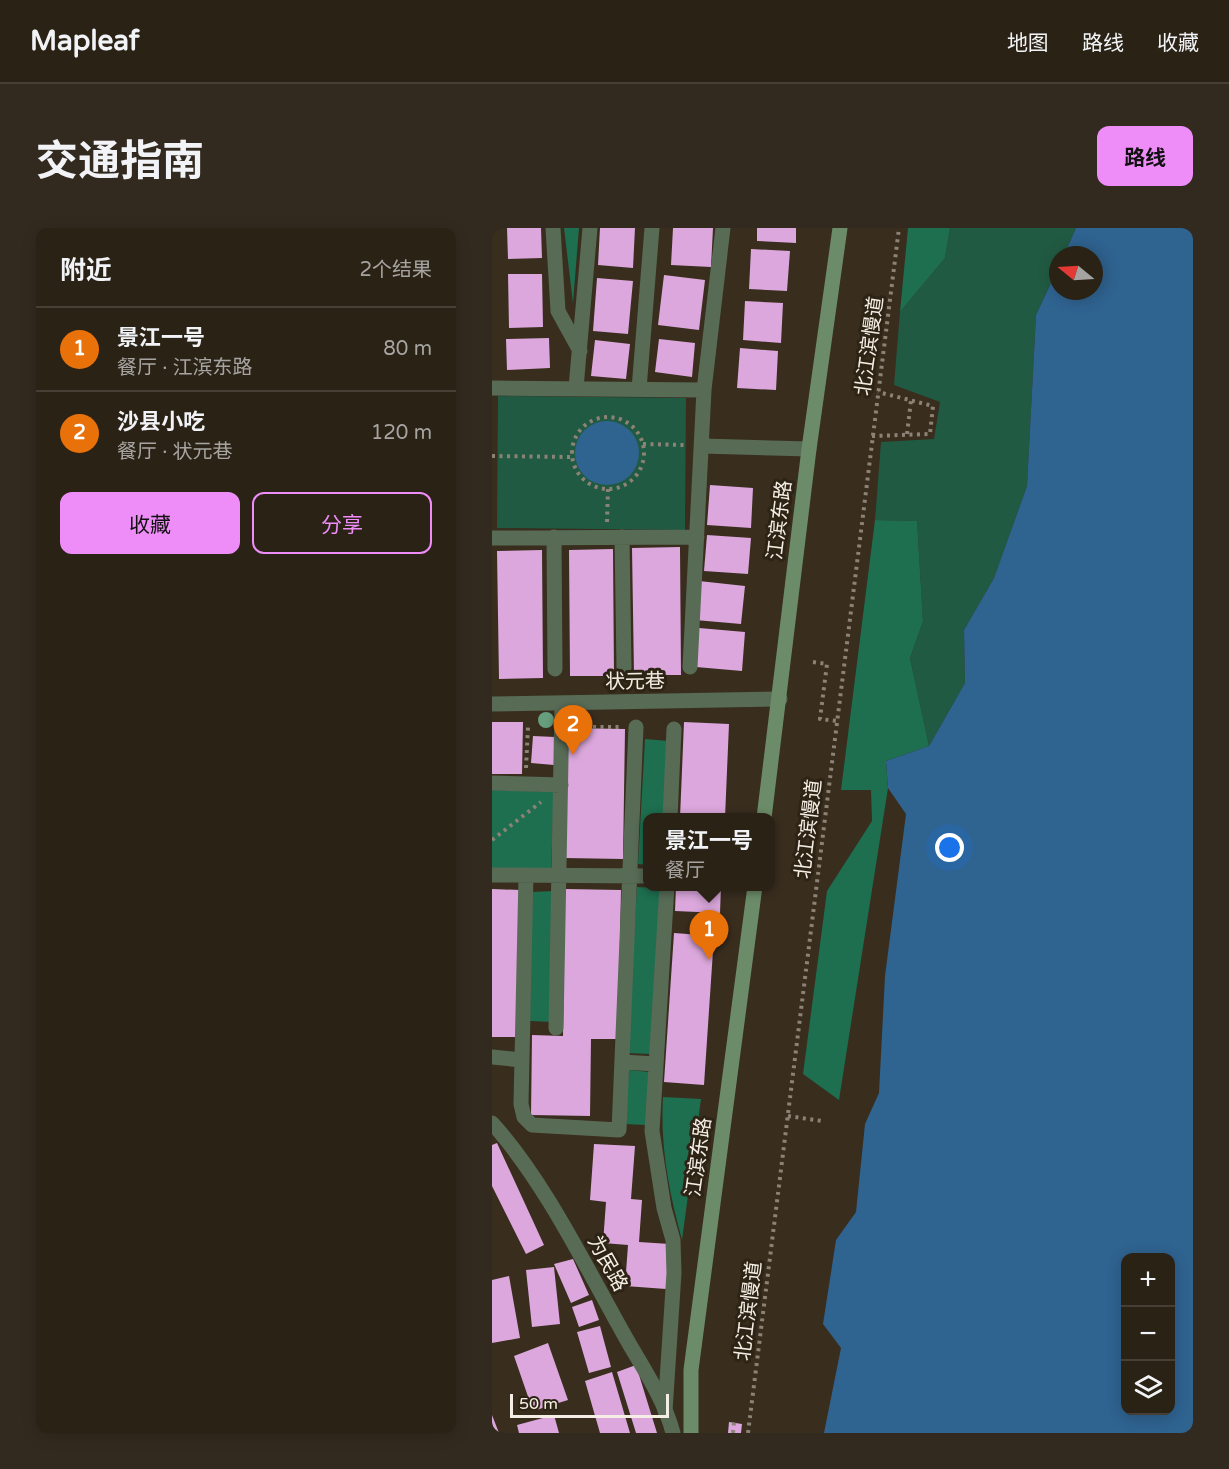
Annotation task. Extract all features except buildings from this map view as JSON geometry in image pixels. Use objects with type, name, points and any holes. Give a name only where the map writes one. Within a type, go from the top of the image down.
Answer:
[{"type":"main road","name":"江滨东路","points":[[765,813],[809,449],[840,228]]},
{"type":"main road","name":"江滨东路","points":[[691,1433],[691,1370],[754,891]]},
{"type":"street","points":[[553,228],[558,311],[580,351]]},
{"type":"street","points":[[576,388],[590,228]]},
{"type":"street","points":[[639,389],[652,228]]},
{"type":"street","points":[[690,667],[704,390],[723,228]]},
{"type":"street","points":[[492,388],[704,390]]},
{"type":"street","points":[[702,446],[809,449]]},
{"type":"street","points":[[554,537],[555,669]]},
{"type":"street","points":[[622,537],[624,668]]},
{"type":"street","points":[[492,538],[697,537]]},
{"type":"street","name":"状元巷","points":[[492,704],[780,699]]},
{"type":"street","points":[[556,1028],[562,704]]},
{"type":"street","points":[[526,875],[521,1104],[524,1117],[532,1125],[619,1130],[636,728]]},
{"type":"street","points":[[670,813],[674,729]]},
{"type":"street","points":[[492,783],[561,784]]},
{"type":"street","points":[[492,875],[643,876]]},
{"type":"street","points":[[665,1411],[674,1251],[652,1131],[667,891]]},
{"type":"street","points":[[492,1057],[522,1060]]},
{"type":"street","points":[[622,1062],[656,1064]]},
{"type":"street","name":"为民路","points":[[492,1123],[517,1155],[576,1248],[665,1411],[673,1433]]},
{"type":"path","name":"北江滨慢道","points":[[748,1433],[899,228]]},
{"type":"path","points":[[872,436],[930,434],[933,406],[878,392]]},
{"type":"path","points":[[907,434],[911,400]]},
{"type":"path","points":[[608,417],[630,424],[643,444],[644,456],[634,478],[625,485],[608,489],[591,485],[581,478],[572,457],[577,434],[585,425],[608,417]]},
{"type":"path","points":[[643,444],[702,446]]},
{"type":"path","points":[[492,456],[572,457]]},
{"type":"path","points":[[606,537],[608,489]]},
{"type":"path","points":[[813,662],[827,664],[820,719],[837,721]]},
{"type":"path","points":[[562,726],[636,728]]},
{"type":"path","points":[[525,784],[528,727]]},
{"type":"path","points":[[492,840],[561,784]]},
{"type":"path","points":[[788,1116],[822,1121]]},
{"type":"path","points":[[733,1433],[734,1421]]},
{"type":"green space","points":[[564,228],[579,228],[573,303]]},
{"type":"green space","points":[[908,228],[950,228],[945,258],[900,312]]},
{"type":"green space","points":[[950,228],[1076,228],[1068,246],[1049,246],[1049,287],[1036,315],[1027,486],[994,578],[964,630],[965,683],[929,746],[910,658],[923,621],[917,521],[875,520],[881,442],[934,439],[940,402],[894,385],[900,312],[945,258]]},
{"type":"green space","points":[[498,396],[686,398],[685,530],[497,528]]},
{"type":"green space","points":[[875,520],[917,521],[923,621],[910,658],[929,746],[886,761],[888,788],[839,1100],[803,1074],[827,891],[872,821],[871,790],[841,790]]},
{"type":"green space","points":[[645,739],[669,741],[665,813],[643,813],[643,865],[638,864]]},
{"type":"green space","points":[[492,790],[554,792],[551,869],[492,868]]},
{"type":"green space","points":[[637,887],[643,887],[643,891],[660,891],[650,1054],[627,1053]]},
{"type":"green space","points":[[554,891],[553,1022],[530,1021],[531,892]]},
{"type":"green space","points":[[629,1070],[650,1072],[646,1125],[624,1124]]},
{"type":"green space","points":[[663,1097],[701,1099],[682,1240],[666,1169]]},
{"type":"water","points":[[1076,228],[1193,228],[1193,1433],[824,1433],[841,1348],[823,1324],[836,1240],[856,1212],[865,1124],[879,1093],[885,976],[906,814],[888,788],[886,761],[929,746],[965,683],[964,630],[994,578],[1027,486],[1036,315],[1049,287],[1049,300],[1103,300],[1103,246],[1068,246]]},
{"type":"water","points":[[607,421],[619,423],[630,430],[637,441],[639,453],[637,465],[630,476],[619,483],[607,485],[595,483],[584,476],[577,465],[575,453],[577,441],[584,430],[595,423]]},
{"type":"place","name":"沙县小吃","points":[[573,755]]},
{"type":"place","name":"景江一号","points":[[709,960]]}]
